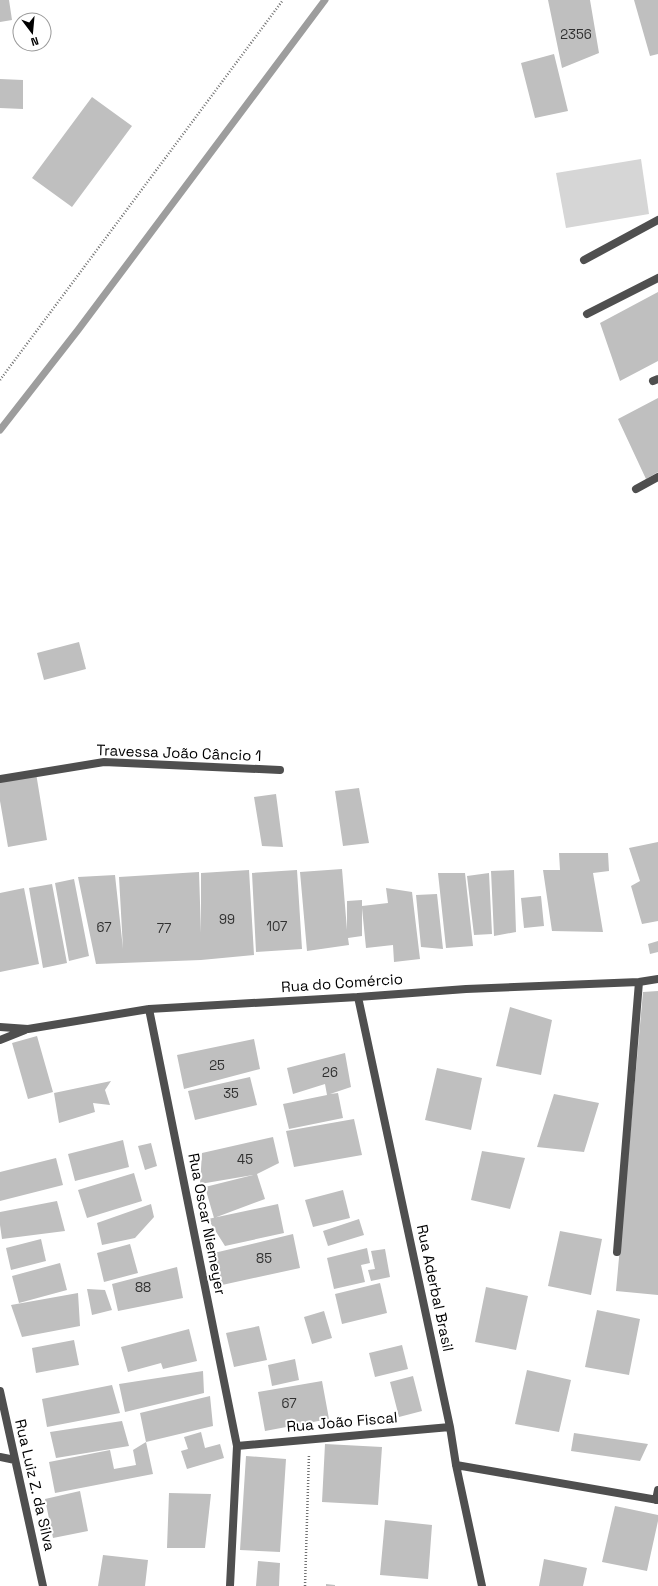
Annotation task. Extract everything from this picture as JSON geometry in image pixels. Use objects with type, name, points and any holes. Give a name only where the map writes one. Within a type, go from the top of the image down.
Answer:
[{"type":"street","points":[[584,260],[658,220]]},
{"type":"street","points":[[587,314],[658,278]]},
{"type":"street","points":[[636,489],[658,478]]},
{"type":"street","name":"Travessa João Câncio 1","points":[[0,779],[104,762],[280,770]]},
{"type":"street","name":"Rua do Comércio","points":[[0,1027],[28,1028],[149,1008],[358,997],[466,989],[639,982],[658,979]]},
{"type":"street","points":[[617,1252],[639,982]]},
{"type":"street","name":"Rua Aderbal Brasil","points":[[358,997],[450,1427],[456,1465],[482,1586]]},
{"type":"street","name":"Rua Oscar Niemeyer","points":[[149,1008],[237,1446],[230,1586]]},
{"type":"street","name":"Rua do Comércio","points":[[0,1040],[28,1028]]},
{"type":"street","name":"Rua Luiz Z. da Silva","points":[[0,1391],[43,1586]]},
{"type":"street","name":"Rua João Fiscal","points":[[237,1446],[450,1427]]},
{"type":"street","points":[[0,1457],[15,1460]]},
{"type":"street","points":[[456,1465],[657,1500],[658,1490]]},
{"type":"path","points":[[0,380],[283,0]]},
{"type":"path","points":[[305,1586],[310,1439]]},
{"type":"shaded area","points":[[641,159],[649,214],[566,228],[556,173]]},
{"type":"building","points":[[0,0],[9,0],[12,20],[0,22]]},
{"type":"building","points":[[548,0],[590,0],[599,53],[562,68]]},
{"type":"building","points":[[634,0],[658,0],[658,54],[650,56]]},
{"type":"building","points":[[554,54],[568,111],[535,118],[521,63]]},
{"type":"building","points":[[0,79],[23,80],[23,109],[0,108]]},
{"type":"building","points":[[92,97],[132,126],[72,207],[32,178]]},
{"type":"building","points":[[658,292],[658,361],[620,381],[600,323]]},
{"type":"building","points":[[658,398],[658,472],[646,479],[618,419]]},
{"type":"building","points":[[79,642],[86,669],[44,680],[37,653]]},
{"type":"building","points":[[36,773],[47,840],[8,847],[0,801],[0,780]]},
{"type":"building","points":[[359,788],[369,843],[343,846],[335,791]]},
{"type":"building","points":[[276,794],[283,847],[262,846],[254,797]]},
{"type":"building","points":[[658,842],[658,921],[642,924],[631,886],[640,881],[629,848]]},
{"type":"building","points":[[559,853],[608,853],[609,871],[593,873],[603,932],[552,931],[543,870],[560,870]]},
{"type":"building","points":[[342,869],[347,930],[347,901],[362,900],[362,906],[388,903],[386,888],[412,892],[420,959],[394,962],[393,945],[366,948],[362,908],[362,936],[348,938],[349,945],[307,951],[300,872]]},
{"type":"building","points":[[249,870],[254,955],[201,960],[96,964],[78,877],[115,875],[123,949],[119,877],[199,872],[201,933],[201,873]]},
{"type":"building","points":[[297,870],[302,949],[256,952],[252,873]]},
{"type":"building","points":[[514,870],[516,932],[494,936],[491,871]]},
{"type":"building","points":[[438,873],[465,873],[473,946],[446,948]]},
{"type":"building","points":[[489,873],[492,934],[474,935],[467,876]]},
{"type":"building","points":[[74,879],[89,956],[69,961],[55,883]]},
{"type":"building","points":[[52,884],[67,963],[43,968],[29,888]]},
{"type":"building","points":[[24,888],[39,964],[0,972],[0,893]]},
{"type":"building","points":[[437,894],[443,949],[421,947],[416,895]]},
{"type":"building","points":[[541,896],[544,926],[524,928],[521,898]]},
{"type":"building","points":[[658,941],[658,952],[650,954],[648,944]]},
{"type":"building","points":[[658,991],[658,1295],[616,1291],[643,992]]},
{"type":"building","points":[[510,1007],[552,1020],[541,1075],[496,1066]]},
{"type":"building","points":[[37,1036],[53,1092],[28,1099],[12,1043]]},
{"type":"building","points":[[254,1039],[260,1069],[184,1089],[177,1055]]},
{"type":"building","points":[[345,1053],[351,1087],[330,1094],[338,1093],[343,1118],[289,1129],[283,1104],[327,1095],[325,1084],[293,1094],[287,1068]]},
{"type":"building","points":[[437,1068],[482,1078],[471,1130],[425,1120]]},
{"type":"building","points":[[250,1077],[257,1105],[195,1120],[188,1091]]},
{"type":"building","points":[[111,1081],[105,1090],[110,1105],[93,1103],[95,1112],[59,1123],[54,1093]]},
{"type":"building","points":[[554,1094],[599,1103],[584,1152],[537,1147]]},
{"type":"building","points":[[354,1119],[362,1155],[294,1167],[286,1131]]},
{"type":"building","points":[[273,1137],[279,1163],[257,1174],[265,1199],[214,1218],[205,1187],[253,1175],[200,1184],[202,1153]]},
{"type":"building","points":[[123,1140],[129,1167],[75,1181],[68,1154]]},
{"type":"building","points":[[151,1143],[157,1166],[145,1170],[138,1146]]},
{"type":"building","points":[[482,1151],[525,1158],[510,1209],[471,1200]]},
{"type":"building","points":[[56,1158],[63,1185],[0,1201],[0,1172]]},
{"type":"building","points":[[134,1173],[142,1201],[87,1218],[78,1190]]},
{"type":"building","points":[[343,1190],[350,1218],[313,1227],[305,1200]]},
{"type":"building","points":[[57,1201],[65,1231],[2,1239],[0,1212]]},
{"type":"building","points":[[151,1204],[154,1217],[135,1238],[102,1245],[97,1223]]},
{"type":"building","points":[[278,1204],[284,1233],[225,1246],[208,1219]]},
{"type":"building","points":[[359,1219],[364,1235],[328,1246],[323,1231]]},
{"type":"building","points":[[560,1231],[602,1239],[591,1295],[548,1286]]},
{"type":"building","points":[[293,1234],[300,1268],[222,1285],[214,1253]]},
{"type":"building","points":[[41,1239],[46,1261],[11,1270],[6,1248]]},
{"type":"building","points":[[130,1244],[138,1273],[104,1282],[97,1253]]},
{"type":"building","points":[[367,1248],[370,1263],[361,1265],[365,1282],[334,1289],[327,1258]]},
{"type":"building","points":[[385,1249],[390,1277],[371,1281],[368,1270],[375,1269],[371,1251]]},
{"type":"building","points":[[60,1263],[67,1290],[19,1303],[12,1276]]},
{"type":"building","points":[[177,1267],[183,1298],[118,1311],[112,1284]]},
{"type":"building","points":[[380,1283],[387,1313],[342,1324],[335,1294]]},
{"type":"building","points":[[486,1287],[528,1296],[516,1350],[475,1342]]},
{"type":"building","points":[[87,1289],[105,1290],[112,1310],[92,1315]]},
{"type":"building","points":[[78,1293],[80,1326],[22,1337],[11,1305]]},
{"type":"building","points":[[597,1310],[640,1319],[629,1375],[585,1367]]},
{"type":"building","points":[[324,1311],[332,1338],[312,1344],[304,1317]]},
{"type":"building","points":[[259,1326],[267,1360],[234,1367],[226,1333]]},
{"type":"building","points":[[189,1329],[197,1361],[163,1369],[161,1363],[128,1372],[121,1347]]},
{"type":"building","points":[[74,1340],[79,1365],[36,1373],[32,1348]]},
{"type":"building","points":[[402,1345],[408,1369],[375,1377],[369,1353]]},
{"type":"building","points":[[295,1359],[299,1380],[272,1386],[268,1365]]},
{"type":"building","points":[[527,1370],[571,1380],[559,1432],[515,1424]]},
{"type":"building","points":[[203,1371],[204,1393],[125,1412],[119,1384]]},
{"type":"building","points":[[413,1376],[422,1411],[399,1417],[390,1382]]},
{"type":"building","points":[[322,1381],[329,1419],[265,1431],[258,1392]]},
{"type":"building","points":[[112,1385],[120,1413],[47,1427],[42,1399]]},
{"type":"building","points":[[210,1396],[213,1426],[146,1442],[140,1413]]},
{"type":"building","points":[[122,1421],[129,1446],[56,1458],[50,1432]]},
{"type":"building","points":[[201,1432],[205,1448],[220,1444],[224,1458],[187,1469],[181,1451],[188,1449],[184,1437]]},
{"type":"building","points":[[574,1433],[648,1444],[640,1461],[571,1451]]},
{"type":"building","points":[[146,1442],[153,1474],[55,1493],[49,1462],[110,1450],[114,1469],[136,1465],[133,1450]]},
{"type":"building","points":[[325,1444],[382,1447],[378,1505],[322,1502]]},
{"type":"building","points":[[246,1456],[286,1459],[280,1552],[240,1550]]},
{"type":"building","points":[[80,1491],[88,1531],[53,1538],[45,1499]]},
{"type":"building","points":[[169,1493],[211,1494],[205,1548],[167,1548]]},
{"type":"building","points":[[615,1506],[658,1515],[647,1571],[602,1562]]},
{"type":"building","points":[[385,1520],[432,1525],[428,1579],[380,1575]]},
{"type":"building","points":[[103,1555],[148,1560],[145,1586],[98,1586]]},
{"type":"building","points":[[544,1559],[587,1568],[583,1586],[539,1586]]},
{"type":"building","points":[[258,1561],[280,1563],[279,1586],[256,1586]]},
{"type":"building","points":[[326,1584],[335,1585],[335,1586],[326,1586]]},
{"type":"waterway","points":[[0,430],[78,330],[325,0]]}]
